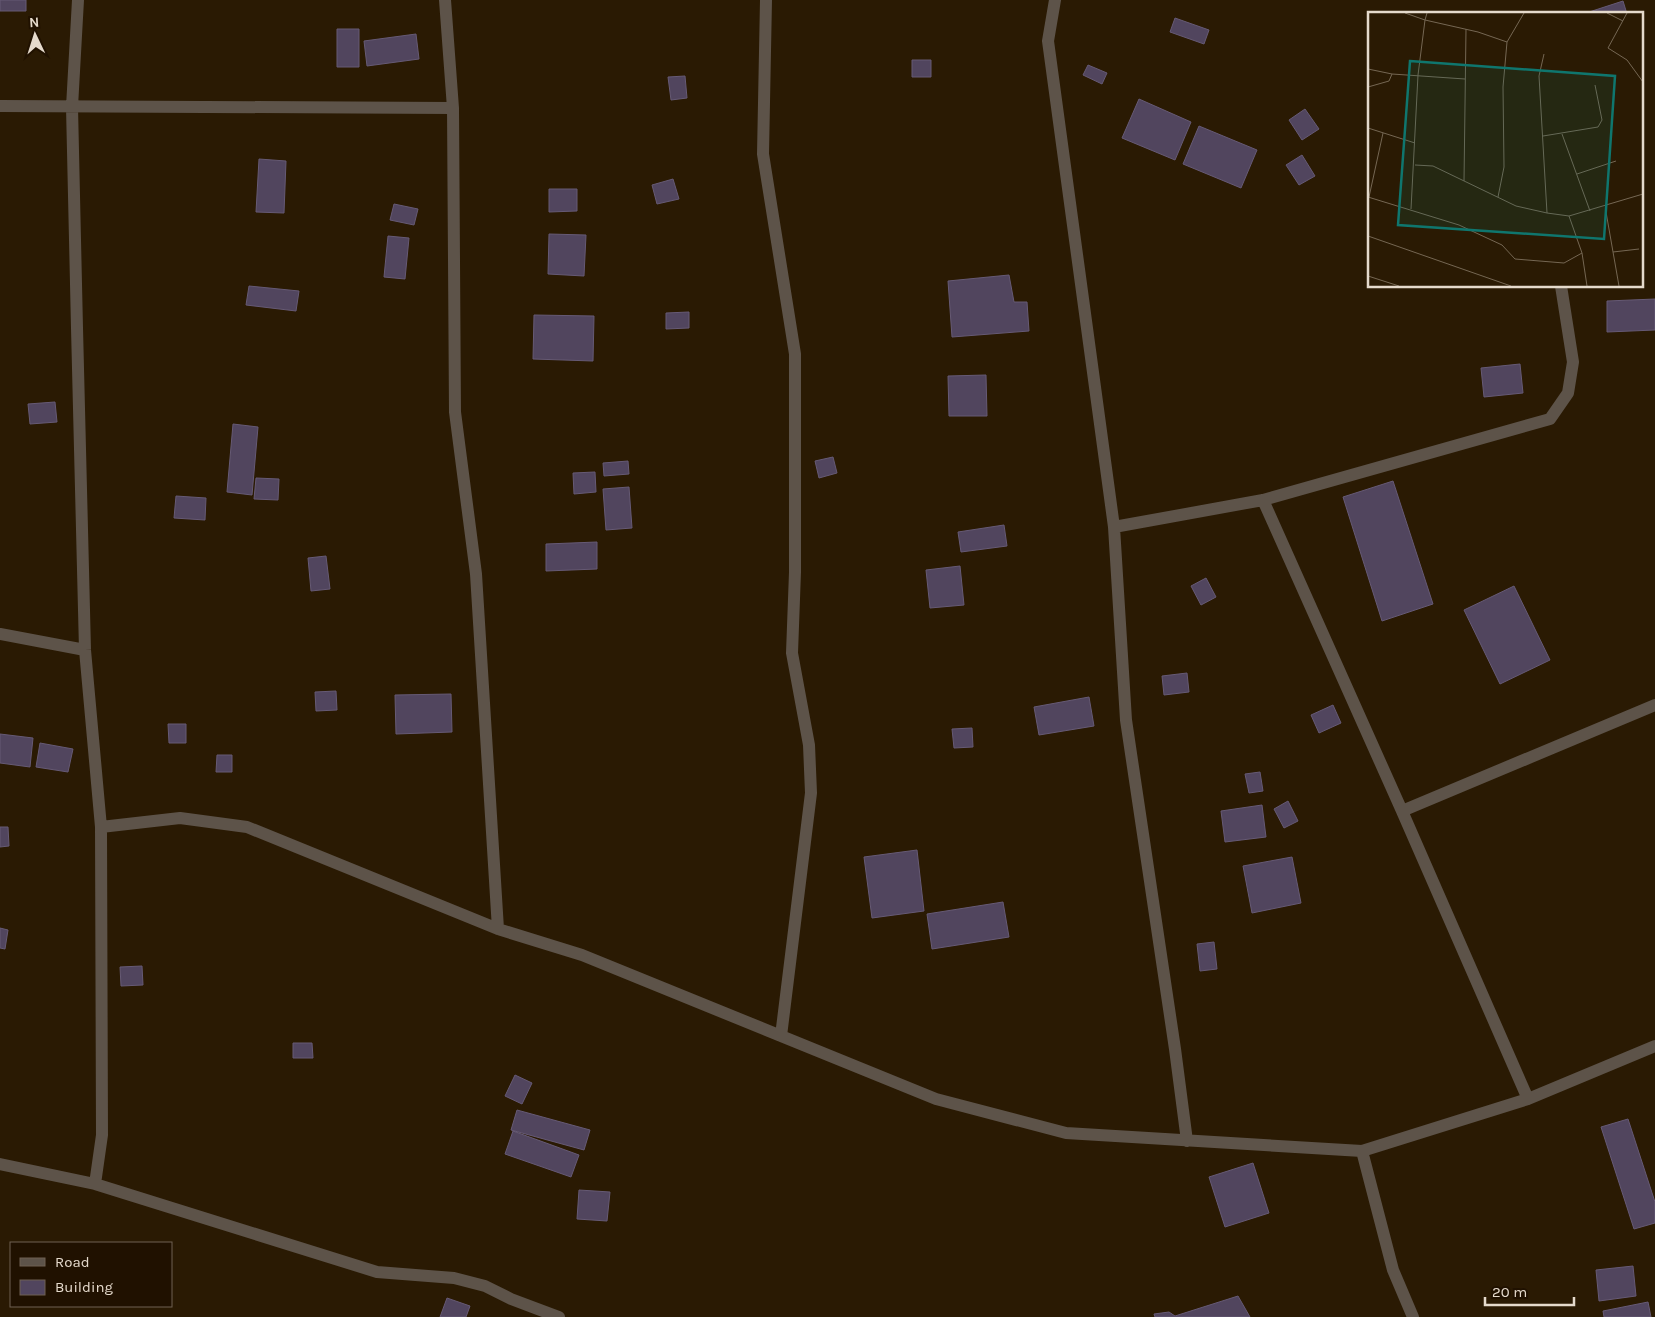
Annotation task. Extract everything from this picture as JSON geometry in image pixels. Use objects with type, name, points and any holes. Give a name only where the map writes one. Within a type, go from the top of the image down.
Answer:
[{"type":"street","points":[[78,0],[72,107],[85,650],[101,827],[102,1135],[95,1184]]},
{"type":"street","points":[[445,0],[453,108],[455,412],[476,574],[498,929]]},
{"type":"street","points":[[766,0],[763,154],[795,354],[795,572],[792,653],[809,745],[812,793],[781,1036]]},
{"type":"street","points":[[1055,0],[1048,41],[1114,527],[1126,720],[1175,1049],[1186,1141]]},
{"type":"street","points":[[0,106],[453,108]]},
{"type":"street","points":[[1114,527],[1263,500],[1550,419],[1568,393],[1573,362],[1561,288]]},
{"type":"street","points":[[1263,500],[1528,1099]]},
{"type":"street","points":[[0,634],[85,650]]},
{"type":"street","points":[[1402,811],[1655,706]]},
{"type":"street","points":[[101,827],[180,818],[247,827],[498,929],[582,955],[936,1099],[1066,1133],[1362,1151],[1528,1099],[1655,1046]]},
{"type":"street","points":[[1362,1151],[1393,1270],[1413,1317]]},
{"type":"street","points":[[0,1164],[95,1184],[377,1272],[454,1278],[486,1286],[511,1299],[558,1317]]},
{"type":"building","points":[[0,0],[26,0],[26,11],[0,11]]},
{"type":"building","points":[[1623,1],[1626,12],[1589,12]]},
{"type":"building","points":[[1175,18],[1209,30],[1204,44],[1170,32]]},
{"type":"building","points":[[337,29],[359,29],[359,67],[337,67]]},
{"type":"building","points":[[416,34],[419,59],[367,66],[364,41]]},
{"type":"building","points":[[912,60],[931,60],[931,77],[912,77]]},
{"type":"building","points":[[1088,65],[1107,73],[1102,84],[1083,75]]},
{"type":"building","points":[[685,76],[687,98],[671,100],[668,77]]},
{"type":"building","points":[[1139,99],[1191,122],[1175,160],[1122,138]]},
{"type":"building","points":[[1305,109],[1319,129],[1302,140],[1289,120]]},
{"type":"building","points":[[1199,126],[1257,150],[1241,188],[1183,164]]},
{"type":"building","points":[[1302,155],[1315,176],[1299,185],[1286,165]]},
{"type":"building","points":[[259,159],[286,161],[284,213],[256,212]]},
{"type":"building","points":[[673,179],[679,199],[657,204],[652,185]]},
{"type":"building","points":[[549,189],[577,189],[577,211],[549,212]]},
{"type":"building","points":[[394,204],[418,209],[414,225],[390,220]]},
{"type":"building","points":[[549,234],[586,235],[584,276],[548,274]]},
{"type":"building","points":[[388,236],[409,238],[405,279],[384,277]]},
{"type":"building","points":[[1009,275],[1014,302],[1027,302],[1029,331],[952,337],[948,281]]},
{"type":"building","points":[[249,286],[299,291],[296,311],[246,305]]},
{"type":"building","points":[[1655,299],[1655,330],[1607,332],[1607,301]]},
{"type":"building","points":[[689,312],[689,328],[666,329],[666,313]]},
{"type":"building","points":[[534,315],[594,316],[593,361],[533,359]]},
{"type":"building","points":[[1520,364],[1523,393],[1484,397],[1481,368]]},
{"type":"building","points":[[986,375],[987,416],[949,416],[948,376]]},
{"type":"building","points":[[55,402],[57,422],[30,424],[28,404]]},
{"type":"building","points":[[233,424],[258,427],[252,495],[227,492]]},
{"type":"building","points":[[833,457],[837,473],[819,478],[815,461]]},
{"type":"building","points":[[628,461],[629,474],[604,476],[603,463]]},
{"type":"building","points":[[595,472],[596,492],[574,494],[573,473]]},
{"type":"building","points":[[256,478],[279,479],[278,500],[254,499]]},
{"type":"building","points":[[1393,481],[1433,604],[1382,621],[1343,497]]},
{"type":"building","points":[[629,487],[632,528],[606,530],[603,489]]},
{"type":"building","points":[[176,496],[206,498],[205,520],[174,518]]},
{"type":"building","points":[[1004,525],[1007,546],[961,552],[958,532]]},
{"type":"building","points":[[597,542],[597,569],[546,571],[546,544]]},
{"type":"building","points":[[326,556],[330,589],[311,591],[308,558]]},
{"type":"building","points":[[960,566],[964,605],[930,608],[926,570]]},
{"type":"building","points":[[1206,578],[1216,597],[1201,605],[1191,586]]},
{"type":"building","points":[[1514,586],[1550,660],[1500,684],[1464,610]]},
{"type":"building","points":[[1187,673],[1189,692],[1164,695],[1162,676]]},
{"type":"building","points":[[336,691],[337,710],[316,711],[315,692]]},
{"type":"building","points":[[451,694],[452,732],[396,734],[395,695]]},
{"type":"building","points":[[1089,697],[1094,726],[1039,735],[1034,707]]},
{"type":"building","points":[[1333,705],[1341,723],[1319,733],[1311,715]]},
{"type":"building","points":[[168,724],[186,724],[186,743],[169,743]]},
{"type":"building","points":[[972,728],[973,747],[954,748],[952,729]]},
{"type":"building","points":[[0,734],[33,738],[30,767],[0,763]]},
{"type":"building","points":[[40,743],[73,749],[68,772],[36,767]]},
{"type":"building","points":[[217,755],[232,755],[232,772],[216,772]]},
{"type":"building","points":[[1260,772],[1263,791],[1249,793],[1245,774]]},
{"type":"building","points":[[1288,801],[1298,821],[1284,828],[1274,809]]},
{"type":"building","points":[[1262,805],[1266,837],[1225,842],[1221,811]]},
{"type":"building","points":[[0,827],[8,827],[9,846],[0,847]]},
{"type":"building","points":[[917,850],[924,911],[872,918],[864,857]]},
{"type":"building","points":[[1292,857],[1301,903],[1252,913],[1243,866]]},
{"type":"building","points":[[1003,902],[1009,937],[932,949],[927,914]]},
{"type":"building","points":[[0,928],[8,930],[5,949],[0,948]]},
{"type":"building","points":[[1214,942],[1217,969],[1200,971],[1197,944]]},
{"type":"building","points":[[142,966],[143,985],[121,986],[120,967]]},
{"type":"building","points":[[293,1043],[312,1043],[313,1058],[293,1058]]},
{"type":"building","points":[[515,1075],[532,1083],[522,1104],[505,1096]]},
{"type":"building","points":[[517,1110],[590,1130],[584,1150],[511,1130]]},
{"type":"building","points":[[1628,1119],[1655,1202],[1655,1223],[1634,1229],[1601,1127]]},
{"type":"building","points":[[513,1131],[579,1155],[571,1177],[505,1154]]},
{"type":"building","points":[[1253,1163],[1269,1213],[1225,1227],[1209,1177]]},
{"type":"building","points":[[579,1190],[610,1192],[607,1221],[577,1219]]},
{"type":"building","points":[[1633,1266],[1636,1296],[1599,1301],[1596,1270]]},
{"type":"building","points":[[1238,1296],[1250,1317],[1155,1317],[1154,1314],[1169,1312],[1175,1316]]},
{"type":"building","points":[[447,1298],[470,1306],[466,1317],[440,1317]]},
{"type":"building","points":[[1648,1302],[1651,1317],[1604,1317],[1603,1311]]}]
